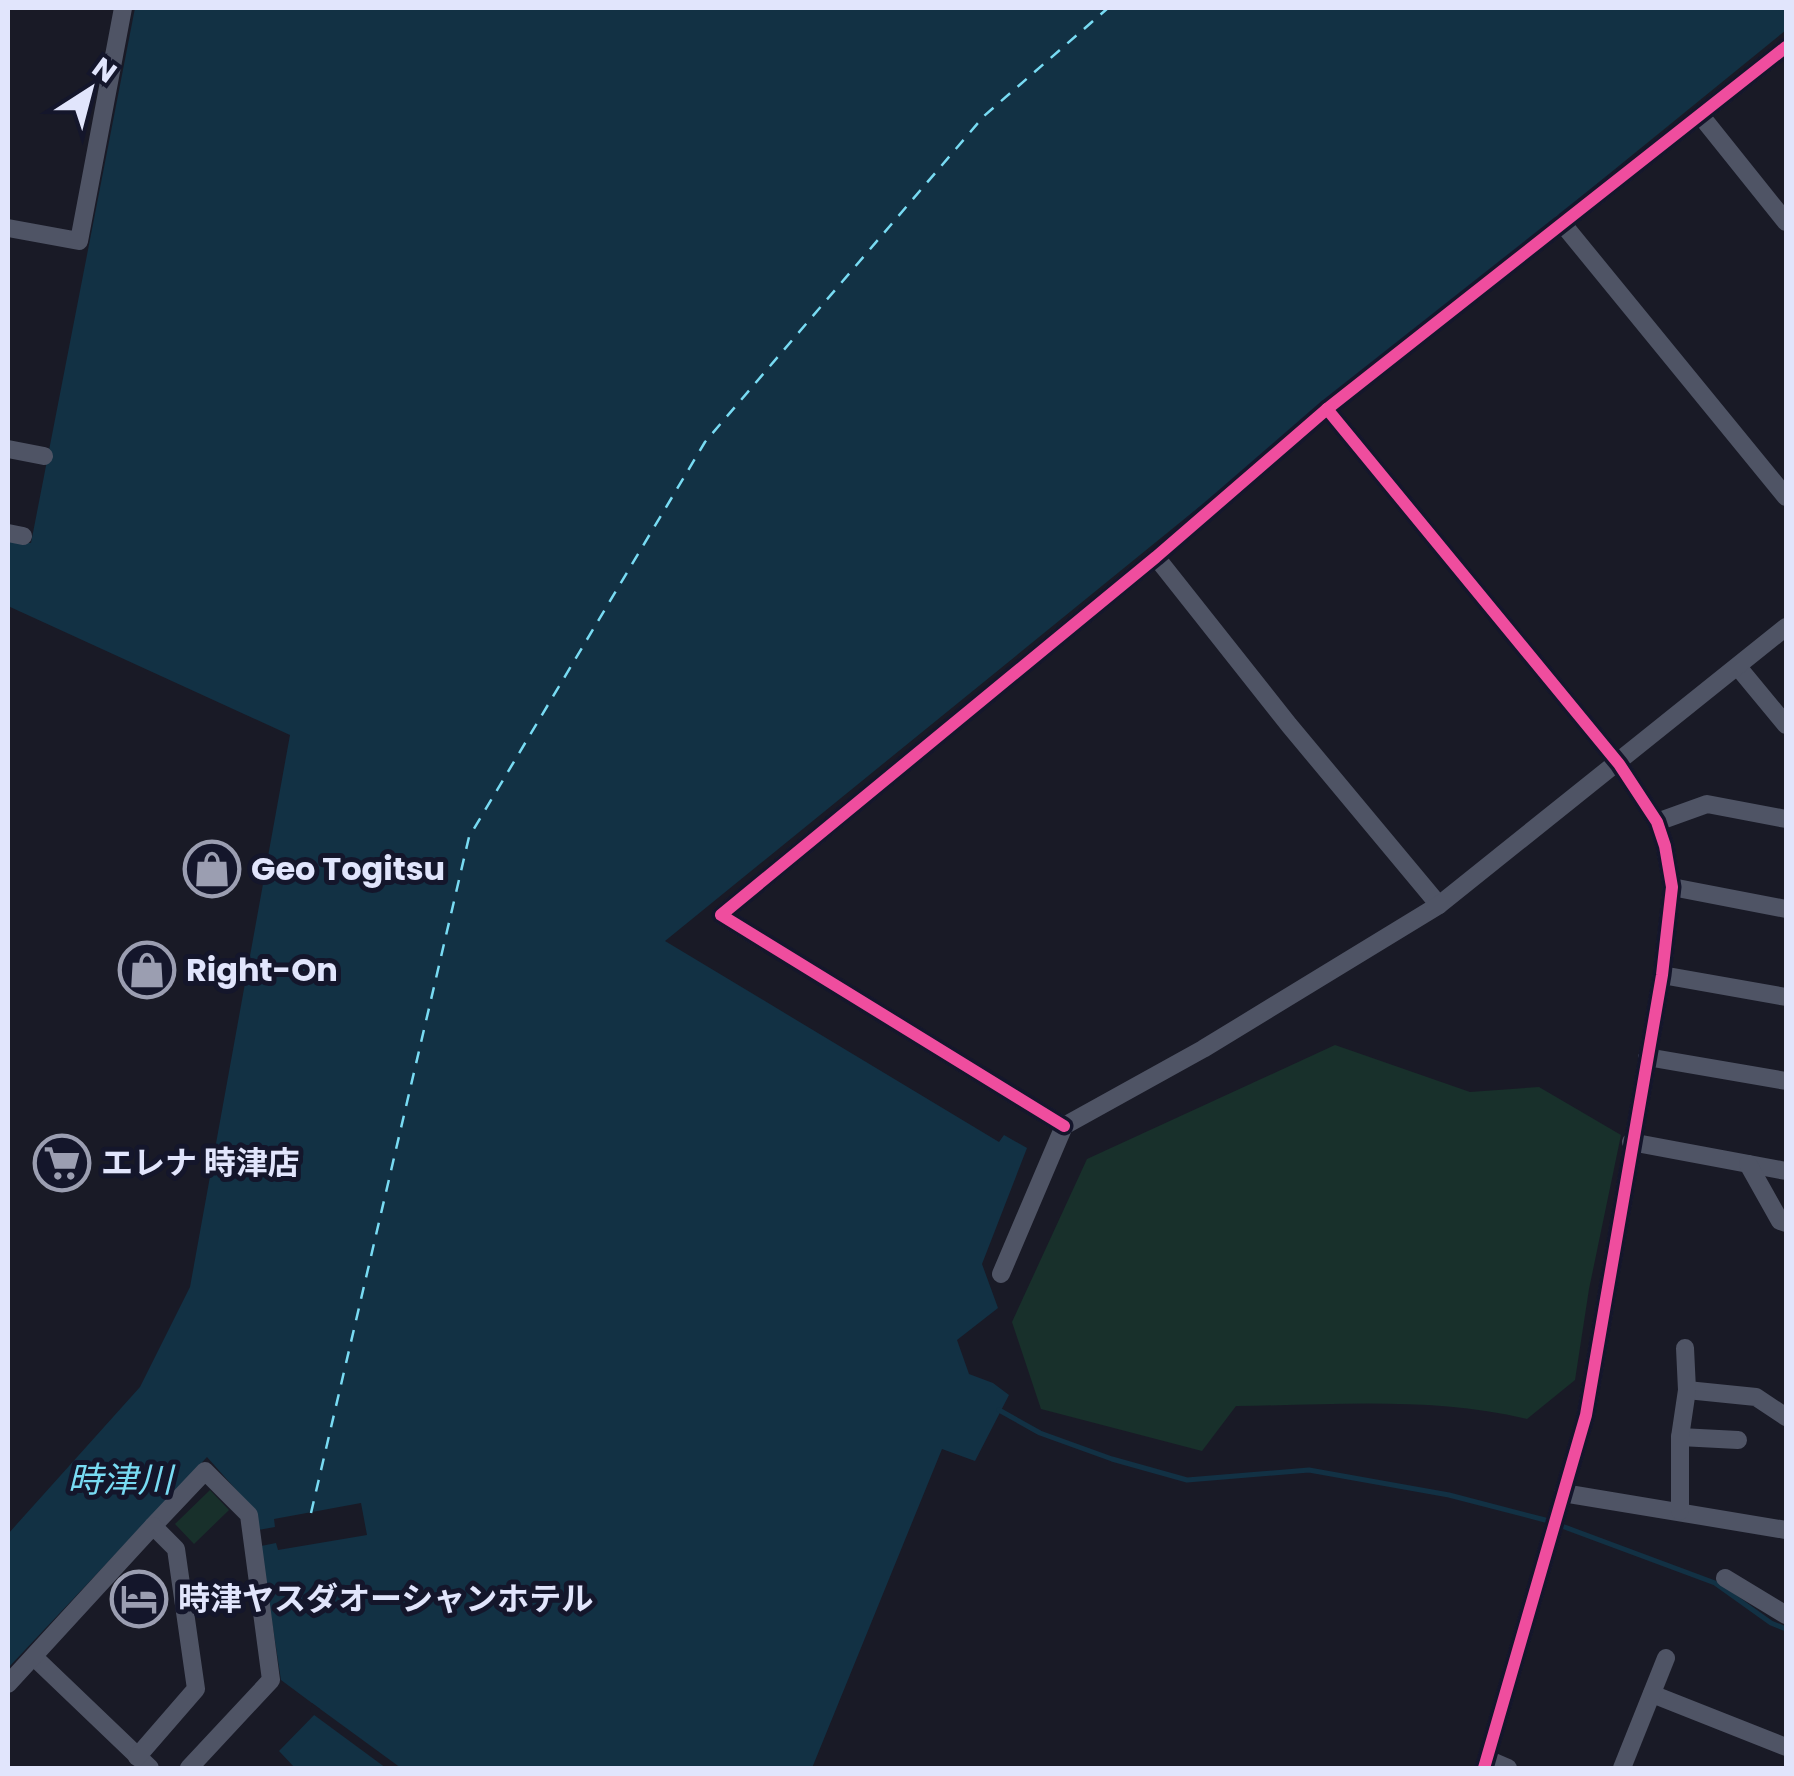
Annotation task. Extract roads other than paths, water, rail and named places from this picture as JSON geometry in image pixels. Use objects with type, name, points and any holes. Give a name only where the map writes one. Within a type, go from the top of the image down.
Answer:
[{"type":"street","points":[[8,228],[79,241],[122,8]]},
{"type":"street","points":[[1064,1126],[722,915],[1156,557],[1327,409],[1786,47]]},
{"type":"street","points":[[1700,116],[1786,222]]},
{"type":"street","points":[[1562,223],[1786,496]]},
{"type":"street","points":[[1327,409],[1620,764],[1658,822],[1672,887],[1662,975],[1586,1415],[1485,1764],[1508,1768]]},
{"type":"street","points":[[8,449],[44,456]]},
{"type":"street","points":[[1156,557],[1439,905]]},
{"type":"street","points":[[1001,1274],[1064,1126],[1203,1049],[1439,905],[1620,764],[1786,627]]},
{"type":"street","points":[[1738,667],[1786,726]]},
{"type":"street","points":[[1658,822],[1707,804],[1786,820]]},
{"type":"street","points":[[1672,887],[1786,909]]},
{"type":"street","points":[[1662,975],[1786,998]]},
{"type":"street","points":[[1647,1056],[1786,1081]]},
{"type":"street","points":[[1631,1142],[1786,1170]]},
{"type":"street","points":[[1748,1164],[1780,1221],[1786,1223]]},
{"type":"street","points":[[1680,1512],[1680,1436],[1687,1390],[1685,1348]]},
{"type":"street","points":[[1687,1390],[1756,1397],[1786,1416]]},
{"type":"street","points":[[1680,1436],[1738,1440]]},
{"type":"street","points":[[8,1684],[205,1471],[249,1514],[272,1680],[189,1768]]},
{"type":"street","points":[[1563,1493],[1786,1530]]},
{"type":"street","points":[[34,1657],[144,1763],[196,1689],[176,1548],[154,1526]]},
{"type":"street","points":[[1725,1578],[1786,1615]]},
{"type":"street","points":[[1622,1768],[1666,1658]]},
{"type":"street","points":[[1652,1694],[1786,1747]]},
{"type":"water","name":"時津川","points":[[135,8],[1786,8],[1786,30],[665,941],[999,1142],[1004,1135],[1027,1148],[982,1264],[998,1308],[957,1340],[969,1374],[993,1383],[1009,1395],[975,1461],[942,1449],[812,1768],[295,1768],[279,1751],[320,1709],[281,1680],[255,1511],[207,1457],[8,1668],[8,1534],[140,1387],[190,1287],[290,735],[8,606],[8,540],[31,543]]},
{"type":"waterway","points":[[999,1410],[1040,1433],[1187,1480],[1309,1470],[1449,1495],[1549,1521]]},
{"type":"waterway","points":[[1559,1525],[1715,1583],[1771,1623],[1786,1629]]},
{"type":"place","name":"Geo Togitsu","points":[[212,869]]},
{"type":"place","name":"Right-On","points":[[147,970]]},
{"type":"place","name":"エレナ 時津店","points":[[62,1163]]},
{"type":"place","name":"時津ヤスダオーシャンホテル","points":[[139,1599]]}]
